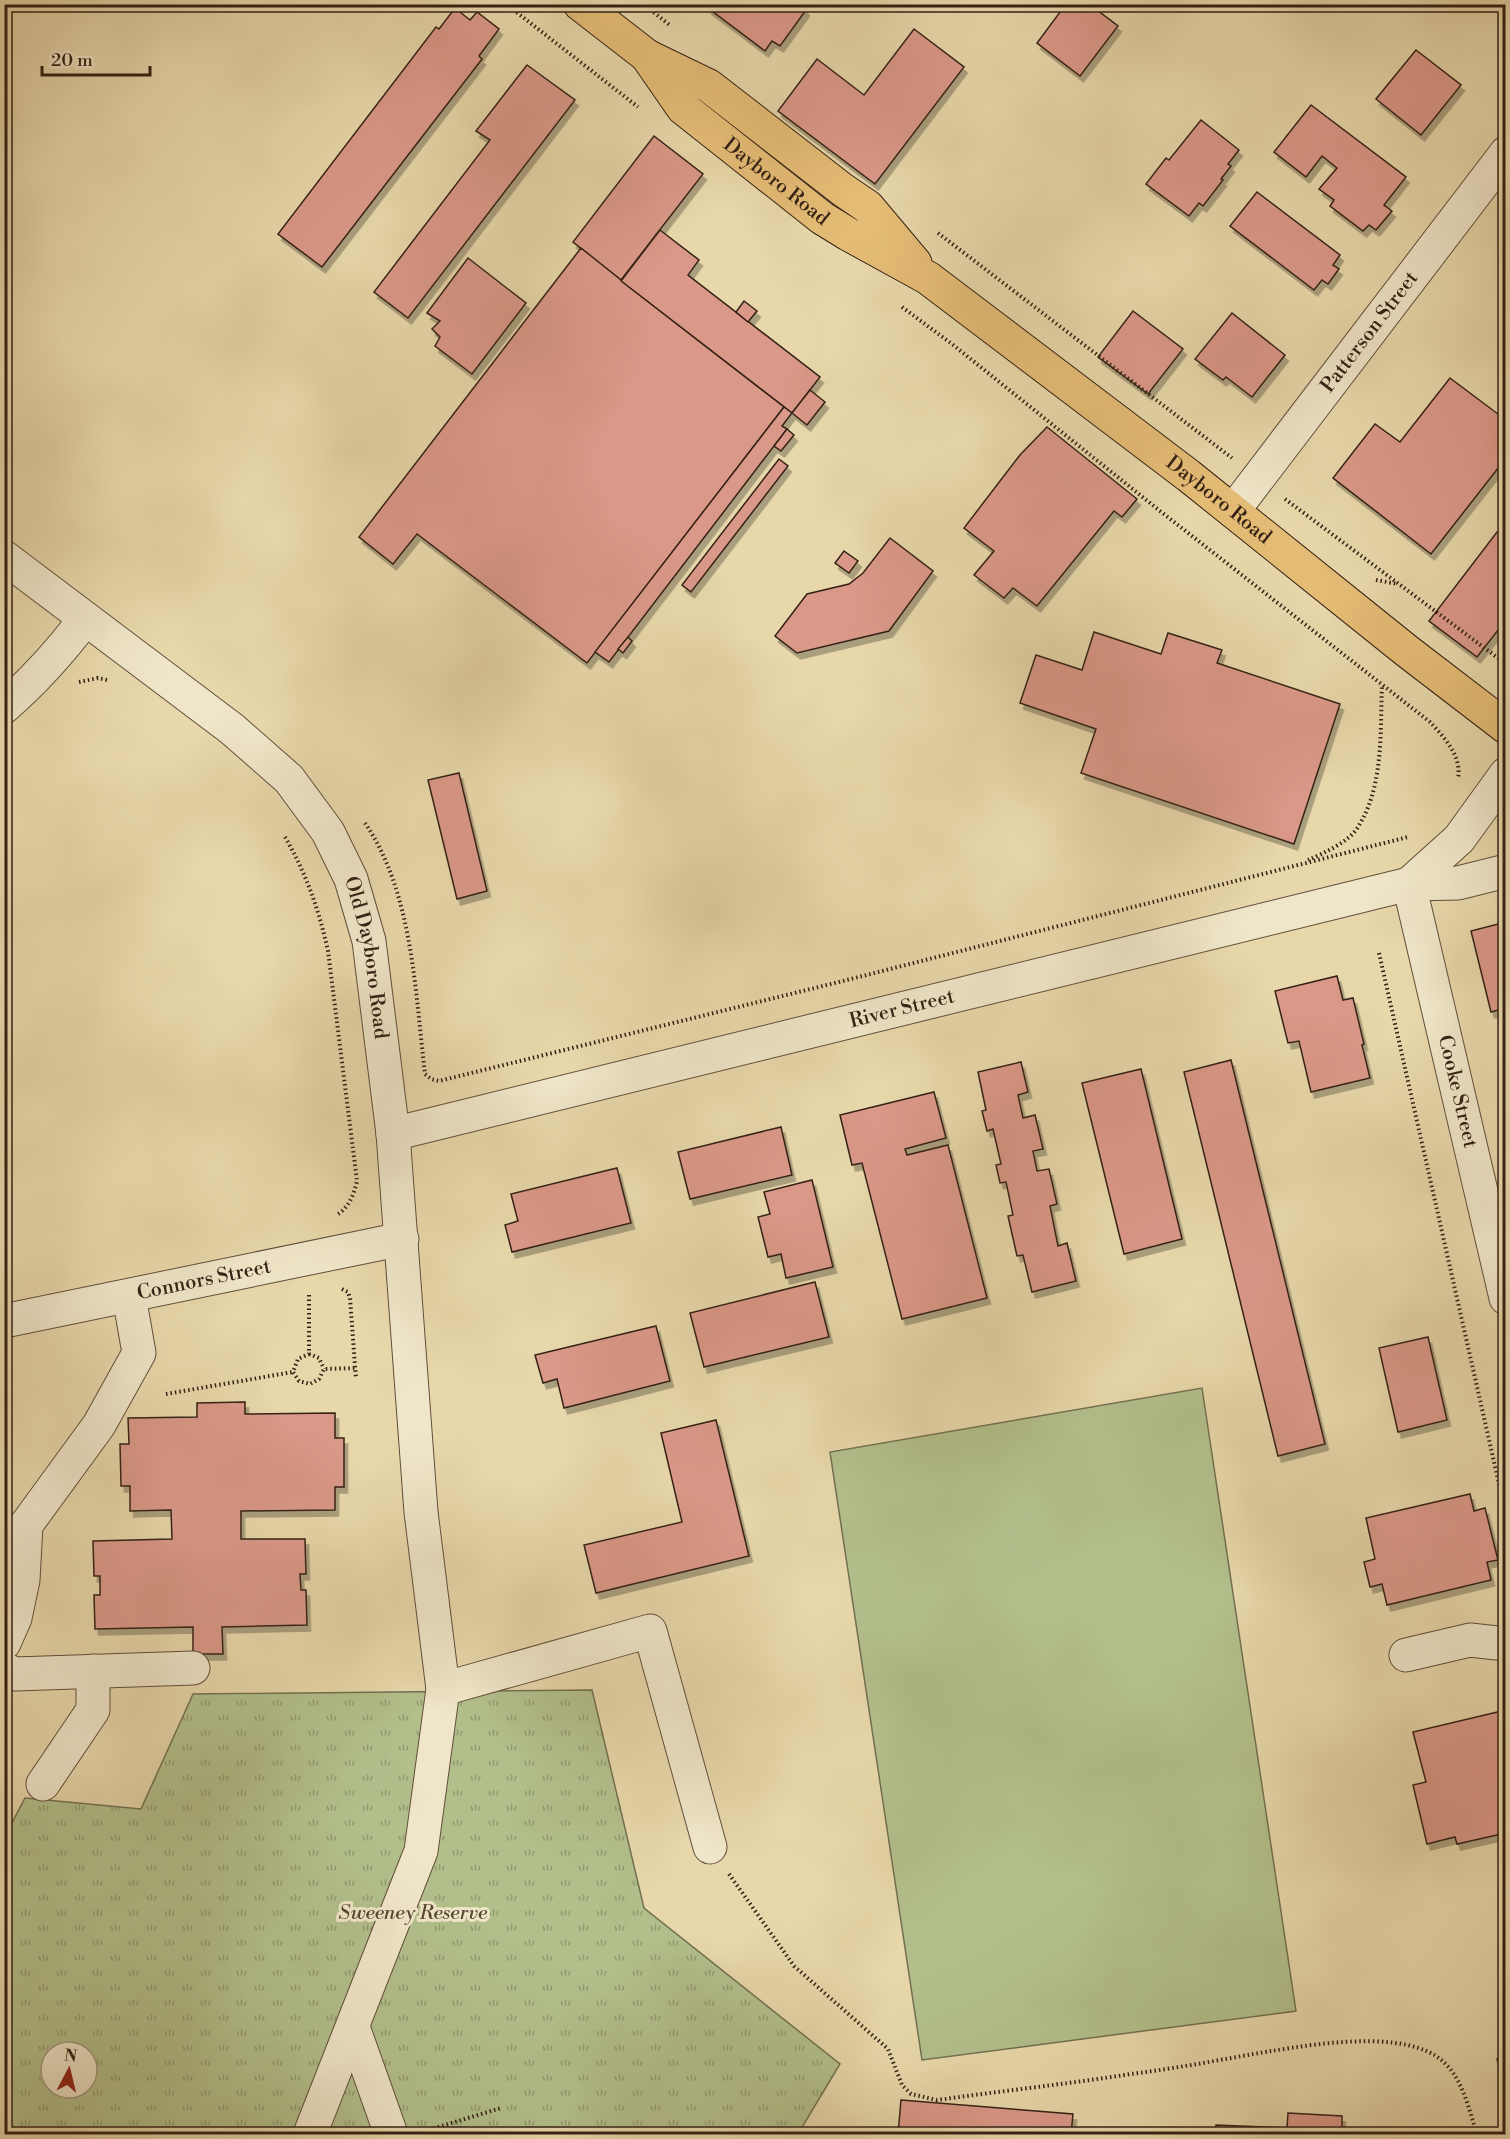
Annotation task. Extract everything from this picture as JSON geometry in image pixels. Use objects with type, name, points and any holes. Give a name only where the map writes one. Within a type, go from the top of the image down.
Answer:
[{"type":"main road","name":"Dayboro Road","points":[[591,8],[647,56],[709,86],[868,207],[928,278],[1233,511],[1407,651],[1506,727]]},
{"type":"street","name":"Patterson Street","points":[[1233,511],[1506,153]]},
{"type":"street","name":"Old Dayboro Road","points":[[4,557],[232,729],[289,779],[328,832],[351,879],[369,941],[393,1134],[421,1512],[443,1689],[421,1851],[310,2134]]},
{"type":"street","points":[[4,707],[34,681],[86,619]]},
{"type":"street","name":"River Street","points":[[1408,884],[1459,839],[1506,774]]},
{"type":"street","name":"River Street","points":[[393,1134],[1408,884],[1458,883],[1506,872]]},
{"type":"street","name":"Cooke Street","points":[[1408,884],[1506,1298]]},
{"type":"street","name":"Connors Street","points":[[4,1321],[402,1239]]},
{"type":"street","points":[[4,1643],[15,1618],[23,1580],[26,1525],[99,1425],[139,1353],[129,1296]]},
{"type":"street","points":[[443,1689],[650,1631],[710,1846]]},
{"type":"street","points":[[1406,1655],[1470,1640],[1506,1644]]},
{"type":"street","points":[[4,1670],[15,1674],[193,1668]]},
{"type":"street","points":[[43,1784],[93,1710],[93,1671]]},
{"type":"street","points":[[353,2027],[405,2134]]},
{"type":"path","points":[[506,4],[646,113]]},
{"type":"path","points":[[894,301],[952,344],[1160,511],[1430,722],[1445,738],[1458,763],[1460,774],[1457,784]]},
{"type":"path","points":[[1283,497],[1506,664]]},
{"type":"path","points":[[98,678],[109,680]]},
{"type":"path","points":[[1298,865],[1333,849],[1358,829],[1370,801],[1378,770],[1382,685]]},
{"type":"path","points":[[280,827],[301,865],[310,888],[320,916],[328,951],[357,1181],[354,1194],[343,1211],[317,1227],[334,1289],[344,1289],[350,1298],[356,1379]]},
{"type":"path","points":[[439,1081],[1415,835]]},
{"type":"path","points":[[1379,953],[1506,1515]]},
{"type":"path","points":[[309,1295],[309,1354]]},
{"type":"path","points":[[309,1354],[319,1358],[324,1369],[320,1379],[310,1384],[300,1381],[293,1371],[298,1359],[309,1354]]},
{"type":"path","points":[[324,1369],[356,1368]]},
{"type":"path","points":[[166,1394],[293,1371]]},
{"type":"path","points":[[710,1846],[794,1966],[888,2049],[902,2085],[911,2094],[937,2100],[1131,2074],[1309,2045],[1378,2041],[1408,2045],[1435,2055],[1451,2070],[1461,2085],[1477,2134]]},
{"type":"path","points":[[405,2134],[501,2108]]},
{"type":"green space","points":[[1202,1388],[1296,2011],[922,2060],[830,1452]]},
{"type":"green space","name":"Sweeney Reserve","points":[[592,1690],[644,1908],[840,2064],[798,2134],[5,2134],[4,1838],[25,1798],[141,1809],[193,1694]]},
{"type":"building","points":[[711,4],[801,4],[806,10],[780,46],[772,41],[765,51],[708,8]]},
{"type":"building","points":[[1066,4],[1089,4],[1118,26],[1080,76],[1037,43]]},
{"type":"building","points":[[455,8],[470,20],[477,12],[499,29],[479,56],[482,59],[322,267],[278,234],[436,27],[439,29]]},
{"type":"building","points":[[914,29],[964,67],[875,184],[778,111],[817,59],[864,95]]},
{"type":"building","points":[[1416,50],[1461,85],[1421,135],[1376,99]]},
{"type":"building","points":[[527,65],[575,100],[408,318],[374,292],[490,140],[476,131]]},
{"type":"building","points":[[1311,105],[1406,177],[1384,205],[1392,211],[1376,230],[1369,225],[1363,231],[1330,206],[1334,200],[1319,189],[1337,168],[1322,156],[1306,177],[1274,152]]},
{"type":"building","points":[[1201,120],[1239,150],[1228,164],[1231,166],[1221,179],[1223,180],[1203,206],[1199,203],[1189,216],[1146,184],[1166,158],[1169,160]]},
{"type":"building","points":[[654,136],[703,174],[621,280],[573,242]]},
{"type":"building","points":[[1257,192],[1340,255],[1333,265],[1339,269],[1328,284],[1322,280],[1314,290],[1230,226]]},
{"type":"building","points":[[660,230],[699,260],[688,275],[820,377],[792,413],[621,281]]},
{"type":"building","points":[[581,248],[784,407],[587,663],[417,534],[393,564],[359,537]]},
{"type":"building","points":[[468,258],[526,303],[472,374],[435,346],[440,337],[432,329],[440,321],[427,313]]},
{"type":"building","points":[[744,301],[757,311],[748,322],[736,312]]},
{"type":"building","points":[[1133,311],[1183,349],[1148,394],[1098,357]]},
{"type":"building","points":[[1232,313],[1285,355],[1252,397],[1226,377],[1223,380],[1195,359]]},
{"type":"building","points":[[1450,378],[1506,420],[1506,458],[1431,554],[1333,478],[1375,424],[1400,442]]},
{"type":"building","points":[[810,390],[825,402],[807,425],[792,413]]},
{"type":"building","points":[[784,407],[792,413],[782,426],[787,429],[609,662],[595,652]]},
{"type":"building","points":[[1047,427],[1137,499],[1122,517],[1114,511],[1037,606],[1013,588],[1004,598],[974,575],[994,551],[964,528],[1020,455]]},
{"type":"building","points":[[787,429],[794,435],[781,451],[774,446]]},
{"type":"building","points":[[779,459],[788,466],[691,592],[682,585]]},
{"type":"building","points":[[1497,532],[1506,539],[1506,620],[1477,657],[1429,621]]},
{"type":"building","points":[[890,538],[933,571],[889,631],[797,653],[775,636],[807,594],[849,584],[863,573]]},
{"type":"building","points":[[844,551],[858,561],[849,573],[835,563]]},
{"type":"building","points":[[1094,632],[1161,654],[1168,633],[1222,650],[1217,663],[1340,704],[1294,844],[1081,773],[1096,729],[1020,703],[1036,655],[1082,670]]},
{"type":"building","points":[[628,637],[632,641],[623,653],[618,649]]},
{"type":"building","points":[[459,773],[487,891],[457,899],[428,780]]},
{"type":"building","points":[[1506,922],[1506,1008],[1491,1012],[1471,931]]},
{"type":"building","points":[[1337,976],[1343,1000],[1353,998],[1370,1078],[1311,1092],[1299,1041],[1288,1043],[1275,991]]},
{"type":"building","points":[[1231,1060],[1325,1444],[1278,1456],[1184,1072]]},
{"type":"building","points":[[1021,1062],[1028,1092],[1018,1095],[1023,1118],[1035,1115],[1043,1149],[1033,1151],[1037,1171],[1049,1169],[1057,1204],[1050,1206],[1058,1246],[1067,1243],[1076,1281],[1032,1292],[1023,1255],[1017,1256],[1008,1216],[1013,1215],[1006,1182],[1000,1183],[996,1165],[1001,1164],[993,1129],[987,1131],[982,1111],[986,1110],[978,1072]]},
{"type":"building","points":[[1141,1069],[1182,1239],[1124,1254],[1082,1083]]},
{"type":"building","points":[[934,1092],[946,1138],[905,1149],[907,1155],[948,1145],[987,1298],[902,1319],[862,1163],[852,1165],[840,1115]]},
{"type":"building","points":[[781,1127],[792,1175],[690,1199],[678,1152]]},
{"type":"building","points":[[617,1168],[631,1223],[512,1252],[505,1225],[518,1221],[511,1194]]},
{"type":"building","points":[[812,1180],[833,1267],[786,1278],[781,1254],[768,1257],[758,1217],[770,1214],[764,1192]]},
{"type":"building","points":[[815,1282],[829,1337],[704,1367],[690,1313]]},
{"type":"building","points":[[656,1326],[670,1381],[564,1408],[557,1379],[543,1383],[535,1355]]},
{"type":"building","points":[[1428,1337],[1447,1420],[1398,1432],[1379,1348]]},
{"type":"building","points":[[245,1402],[245,1414],[335,1413],[335,1438],[344,1438],[344,1487],[335,1487],[335,1510],[241,1511],[241,1539],[305,1539],[306,1574],[300,1574],[301,1590],[306,1590],[307,1625],[222,1627],[223,1654],[193,1654],[193,1627],[95,1629],[94,1595],[100,1595],[100,1576],[94,1576],[93,1541],[172,1539],[171,1510],[130,1511],[130,1486],[121,1486],[120,1444],[129,1444],[128,1418],[197,1417],[197,1403]]},
{"type":"building","points":[[716,1420],[749,1556],[596,1593],[584,1545],[682,1522],[661,1433]]},
{"type":"building","points":[[1470,1494],[1474,1511],[1485,1508],[1498,1560],[1487,1562],[1491,1580],[1387,1605],[1382,1584],[1370,1587],[1364,1562],[1375,1559],[1366,1518]]},
{"type":"building","points":[[1506,1710],[1506,1784],[1501,1785],[1506,1805],[1506,1833],[1457,1844],[1455,1837],[1427,1844],[1413,1785],[1426,1782],[1413,1732]]},
{"type":"building","points":[[1506,2057],[1506,2092],[1497,2059]]},
{"type":"building","points":[[901,2100],[1073,2114],[1071,2134],[898,2134]]},
{"type":"building","points":[[1288,2113],[1342,2116],[1342,2129],[1397,2132],[1397,2134],[1215,2134],[1216,2125],[1287,2128]]}]
